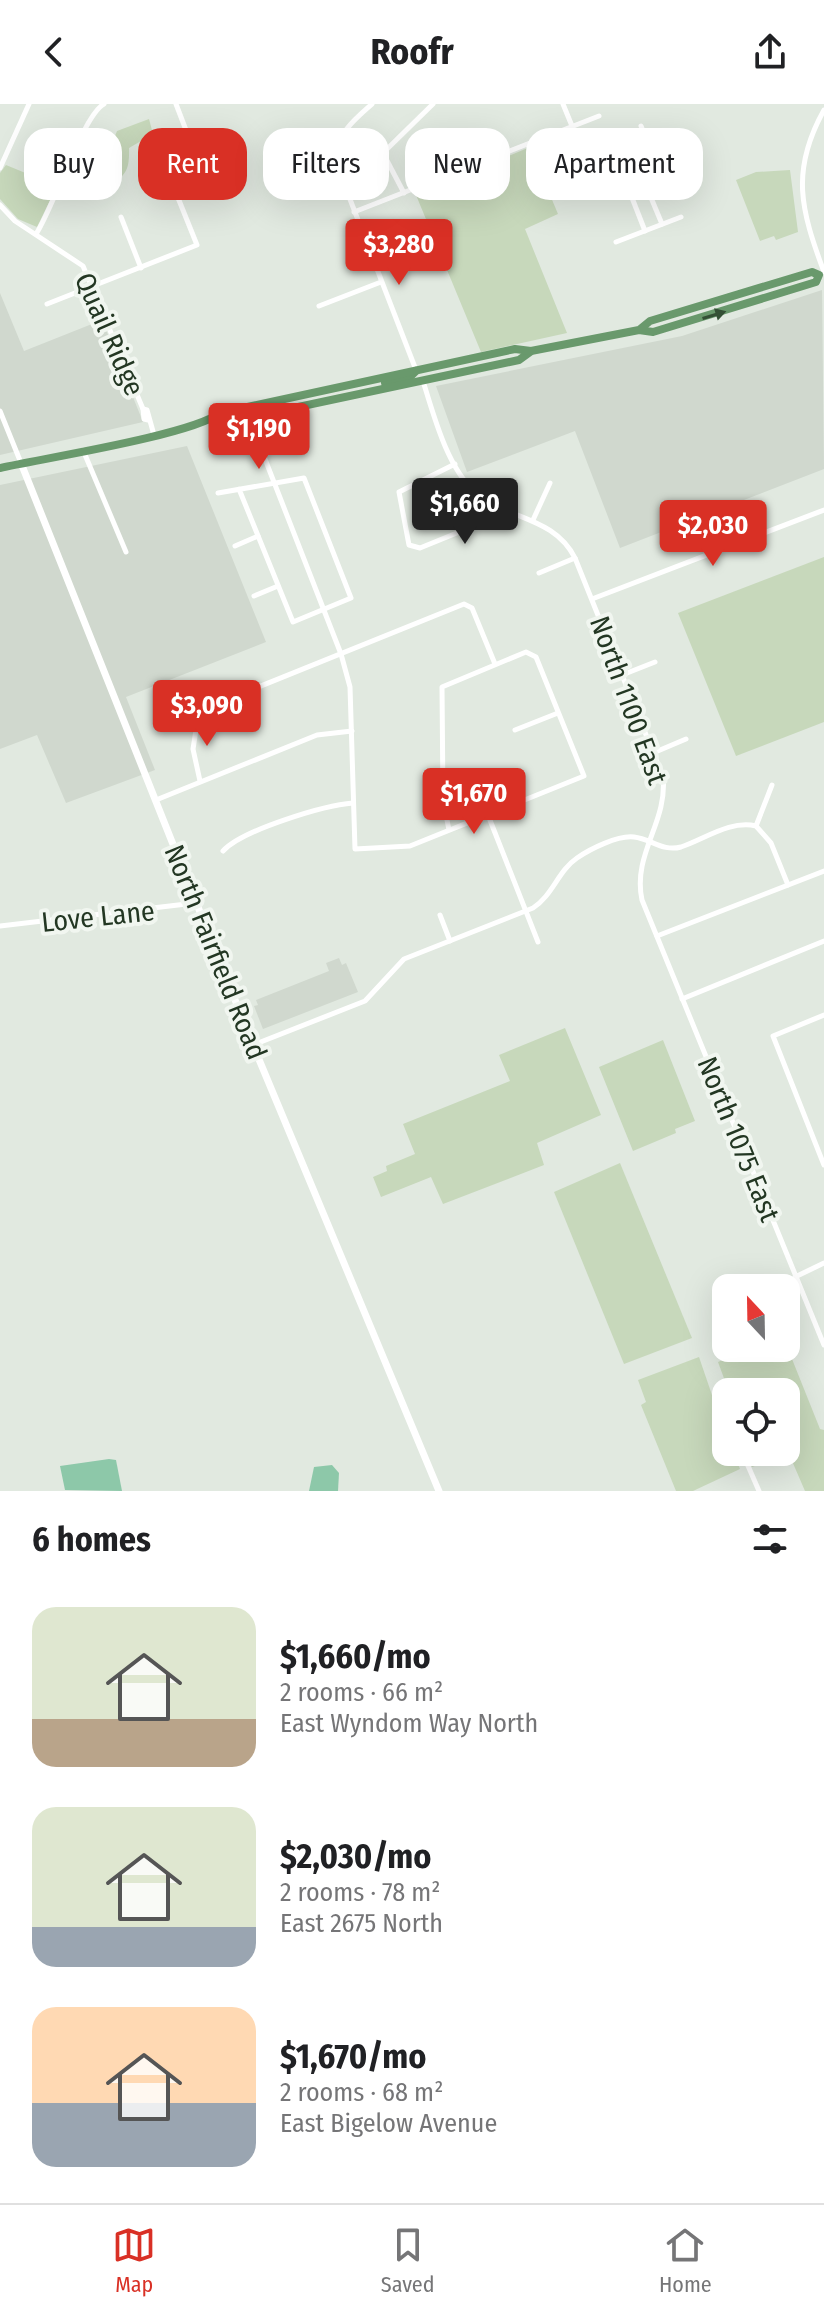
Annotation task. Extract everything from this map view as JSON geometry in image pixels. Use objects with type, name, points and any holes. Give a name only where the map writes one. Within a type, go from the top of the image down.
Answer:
[{"type":"main road","points":[[0,468],[154,435],[211,420],[220,413],[416,370],[639,330],[653,332],[816,282],[822,274]]},
{"type":"main road","points":[[211,420],[223,423],[423,381],[519,360],[527,351]]},
{"type":"main road","points":[[308,404],[320,398],[409,378],[416,370]]},
{"type":"main road","name":"North Fairfield Road","points":[[21,463],[195,903],[439,1491]]},
{"type":"street","points":[[0,168],[29,104]]},
{"type":"street","points":[[36,234],[48,215],[89,119],[104,104]]},
{"type":"street","points":[[176,104],[185,128]]},
{"type":"street","points":[[372,104],[344,129],[338,141],[336,163],[416,370]]},
{"type":"street","points":[[404,193],[383,153],[433,104]]},
{"type":"street","points":[[563,104],[572,126]]},
{"type":"street","points":[[822,274],[810,237],[801,189],[807,146],[824,110]]},
{"type":"street","points":[[354,212],[599,116]]},
{"type":"street","points":[[47,304],[197,245],[179,200]]},
{"type":"street","points":[[633,200],[645,231]]},
{"type":"street","points":[[652,200],[662,224]]},
{"type":"street","name":"Quail Ridge","points":[[0,205],[15,221],[83,266],[154,435]]},
{"type":"street","points":[[121,217],[141,268]]},
{"type":"street","points":[[616,242],[681,217]]},
{"type":"street","points":[[319,306],[381,282]]},
{"type":"street","points":[[423,381],[455,464],[469,486],[490,502],[533,520],[560,536],[575,558],[539,573]]},
{"type":"street","name":"North Fairfield Road","points":[[0,411],[21,463]]},
{"type":"street","points":[[249,418],[341,654],[350,687],[355,849],[396,849],[449,830],[488,815],[584,776],[536,657],[530,651],[442,687],[443,800],[449,830]]},
{"type":"street","points":[[83,450],[126,552]]},
{"type":"street","points":[[455,464],[399,492],[406,541],[413,548],[469,528],[490,502]]},
{"type":"street","points":[[218,493],[239,489],[273,484],[304,478],[351,598],[293,622],[239,489]]},
{"type":"street","points":[[533,520],[550,483]]},
{"type":"street","points":[[592,599],[824,510]]},
{"type":"street","points":[[235,546],[258,536]]},
{"type":"street","name":"North 1100 East","points":[[575,558],[663,777],[665,794],[662,814],[648,842],[638,881],[657,936]]},
{"type":"street","points":[[254,596],[278,586]]},
{"type":"street","points":[[200,781],[193,749],[196,715],[341,654],[469,604],[495,664]]},
{"type":"street","points":[[622,675],[655,662]]},
{"type":"street","points":[[515,730],[558,713]]},
{"type":"street","points":[[155,801],[317,735],[352,731]]},
{"type":"street","points":[[653,753],[686,739]]},
{"type":"street","points":[[756,826],[772,785]]},
{"type":"street","points":[[223,851],[234,841],[313,810],[353,803]]},
{"type":"street","points":[[488,815],[538,942]]},
{"type":"street","points":[[253,1045],[365,1001],[375,995],[398,964],[526,911],[544,900],[569,864],[588,852],[628,837],[667,849],[735,825],[756,826],[771,843],[788,885]]},
{"type":"street","points":[[657,936],[824,871]]},
{"type":"street","name":"Love Lane","points":[[0,926],[195,903]]},
{"type":"street","points":[[440,915],[450,941]]},
{"type":"street","name":"North 1075 East","points":[[657,936],[794,1274]]},
{"type":"street","points":[[682,999],[824,941]]},
{"type":"street","points":[[824,1015],[773,1036],[824,1165]]},
{"type":"street","points":[[800,1275],[824,1263]]},
{"type":"street","name":"North 1075 East","points":[[800,1289],[823,1343]]},
{"type":"street","points":[[748,1466],[759,1491]]},
{"type":"shaded area","points":[[149,119],[151,128],[138,128],[138,143],[129,148],[128,166],[122,176],[122,129]]},
{"type":"shaded area","points":[[526,149],[526,200],[552,200],[558,214],[525,229],[567,333],[481,352],[418,200],[510,200],[510,155]]},
{"type":"shaded area","points":[[6,165],[24,172],[24,200],[50,200],[37,227],[18,219],[0,199],[0,173]]},
{"type":"shaded area","points":[[790,170],[798,232],[776,240],[774,236],[760,241],[736,180],[756,172]]},
{"type":"shaded area","points":[[822,290],[824,469],[620,548],[575,431],[467,472],[436,386],[682,336]]},
{"type":"shaded area","points":[[0,293],[24,351],[102,320],[143,422],[0,455]]},
{"type":"shaded area","points":[[187,446],[266,642],[126,697],[155,770],[66,803],[37,735],[0,749],[0,485]]},
{"type":"shaded area","points":[[824,557],[824,722],[736,756],[678,613]]},
{"type":"shaded area","points":[[339,958],[342,965],[346,963],[358,992],[263,1029],[254,1006],[258,1005],[256,1000],[329,971],[326,963]]},
{"type":"shaded area","points":[[565,1028],[601,1115],[537,1143],[544,1165],[443,1204],[431,1177],[381,1197],[373,1177],[387,1171],[386,1166],[415,1154],[403,1124],[510,1081],[499,1055]]},
{"type":"shaded area","points":[[663,1040],[695,1121],[675,1129],[676,1133],[633,1151],[599,1067]]},
{"type":"shaded area","points":[[620,1163],[692,1338],[624,1364],[554,1192]]},
{"type":"shaded area","points":[[699,1357],[712,1395],[712,1466],[739,1466],[740,1469],[693,1491],[676,1491],[641,1405],[646,1402],[638,1380]]},
{"type":"shaded area","points":[[718,1362],[793,1362],[800,1378],[724,1378]]},
{"type":"shaded area","points":[[800,1379],[820,1429],[824,1430],[824,1491],[805,1491],[794,1466],[800,1466]]},
{"type":"shaded area","points":[[116,1460],[122,1491],[65,1490],[60,1466]]},
{"type":"shaded area","points":[[332,1465],[339,1473],[338,1491],[309,1491],[314,1467]]}]
